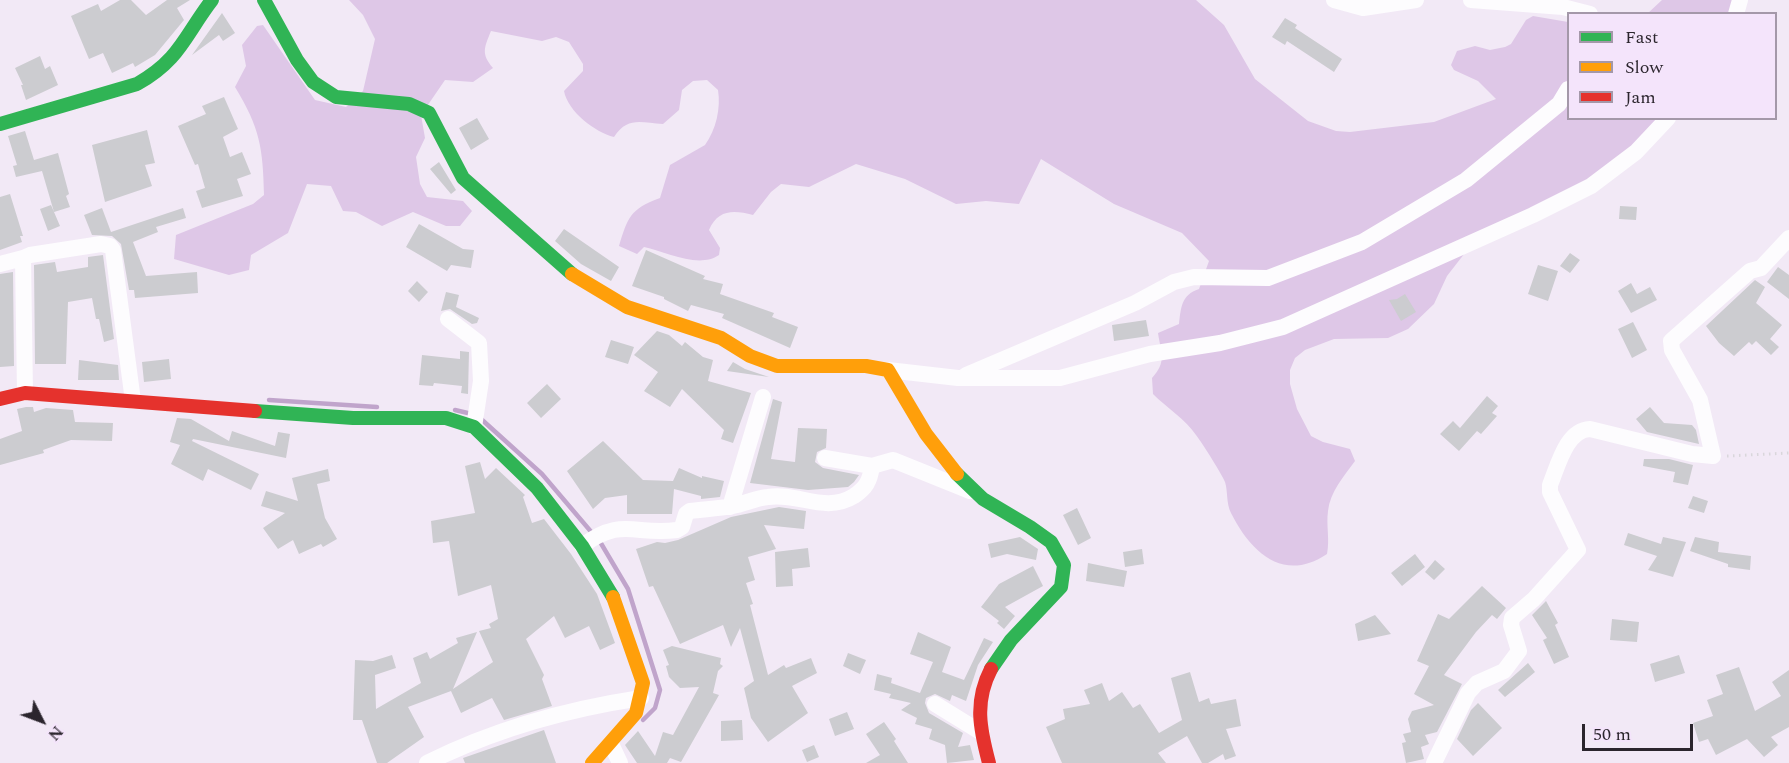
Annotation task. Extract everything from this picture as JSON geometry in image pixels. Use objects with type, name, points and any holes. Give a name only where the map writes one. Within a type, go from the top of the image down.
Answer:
[{"type":"street","points":[[0,124],[151,78],[162,69],[194,29],[212,0]]},
{"type":"street","points":[[264,0],[301,69],[325,92],[344,100],[363,103],[415,104],[429,113],[452,165],[463,178],[573,275],[627,308],[721,338],[750,356],[777,366],[866,366],[958,378],[1060,378],[1150,354],[1220,343],[1283,327],[1523,220],[1591,186],[1636,152],[1666,120]]},
{"type":"street","points":[[1334,0],[1363,8],[1416,0]]},
{"type":"street","points":[[1471,0],[1545,3],[1582,12]]},
{"type":"street","points":[[958,378],[1135,303],[1174,282],[1194,277],[1268,279],[1362,243],[1466,180],[1550,112],[1567,93]]},
{"type":"street","points":[[1434,763],[1468,693],[1476,683],[1504,671],[1519,651],[1511,626],[1512,618],[1534,599],[1578,550],[1550,492],[1550,485],[1574,434],[1590,429],[1692,454],[1713,456],[1700,400],[1672,350],[1671,340],[1750,271],[1761,268],[1789,238]]},
{"type":"street","points":[[0,264],[76,247],[110,246],[113,250],[132,393]]},
{"type":"street","points":[[23,258],[25,386]]},
{"type":"street","points":[[448,319],[479,343],[481,381],[476,420]]},
{"type":"street","points":[[888,370],[907,404],[974,492]]},
{"type":"street","points":[[0,399],[25,386],[132,393],[353,418],[476,420],[537,488],[589,541],[618,608],[643,683],[641,698],[636,713],[614,751],[592,763]]},
{"type":"street","points":[[730,507],[763,397]]},
{"type":"street","points":[[825,458],[872,466],[892,460],[974,492],[1052,543],[1063,562],[1065,576],[1061,587],[997,661],[982,689],[979,705],[982,733],[989,763]]},
{"type":"street","points":[[589,541],[613,528],[677,530],[682,527],[686,514],[690,511],[730,507],[768,496],[788,496],[828,505],[846,501],[863,490],[870,479],[872,466]]},
{"type":"street","points":[[427,763],[465,744],[591,706],[641,698]]},
{"type":"street","points":[[935,704],[982,733]]},
{"type":"path","points":[[1713,456],[1789,453]]},
{"type":"shaded area","points":[[349,0],[1196,0],[1224,25],[1255,79],[1308,121],[1336,131],[1350,132],[1434,122],[1496,99],[1478,81],[1454,70],[1451,65],[1457,51],[1475,46],[1490,50],[1505,47],[1511,44],[1526,20],[1533,16],[1567,22],[1567,120],[1672,120],[1633,161],[1468,249],[1447,276],[1434,304],[1408,329],[1388,338],[1334,339],[1305,350],[1295,358],[1290,370],[1290,384],[1297,409],[1311,436],[1323,442],[1350,449],[1355,461],[1338,484],[1329,504],[1327,554],[1311,562],[1297,565],[1283,564],[1270,559],[1248,540],[1231,513],[1225,482],[1207,451],[1187,424],[1153,394],[1152,378],[1160,367],[1162,357],[1158,333],[1179,324],[1185,298],[1199,289],[1209,261],[1182,233],[1114,204],[1041,159],[1019,204],[986,201],[956,204],[905,179],[856,164],[809,187],[781,184],[771,192],[753,215],[733,212],[717,218],[709,230],[720,248],[719,255],[711,259],[692,260],[644,247],[637,254],[619,246],[628,221],[636,210],[660,198],[670,165],[705,145],[717,119],[718,90],[707,80],[693,81],[682,90],[679,110],[663,124],[630,123],[619,130],[614,137],[599,131],[583,120],[567,99],[564,91],[583,71],[583,64],[569,42],[556,37],[542,41],[491,31],[485,55],[493,68],[473,82],[445,80],[421,115],[425,138],[416,157],[420,184],[427,197],[463,201],[472,211],[460,226],[446,226],[413,212],[382,226],[356,212],[343,211],[331,186],[307,184],[288,233],[251,255],[249,270],[229,275],[174,259],[176,235],[253,204],[264,195],[263,164],[255,127],[235,87],[246,66],[242,45],[257,26],[263,25],[315,100],[346,107],[363,91],[375,39],[363,15]]},
{"type":"shaded area","points":[[1662,0],[1744,0],[1739,12],[1649,12]]},
{"type":"building","points":[[120,0],[131,0],[146,15],[167,0],[190,0],[177,8],[184,20],[155,55],[135,67],[133,63],[112,73],[103,53],[89,59],[71,16],[98,4],[101,11]]},
{"type":"building","points":[[222,13],[235,33],[223,41],[219,35],[192,55]]},
{"type":"building","points":[[1285,18],[1297,25],[1295,28],[1342,59],[1334,72],[1287,41],[1285,45],[1272,37]]},
{"type":"building","points":[[40,56],[45,69],[50,66],[58,85],[26,100],[21,85],[23,85],[15,68]]},
{"type":"building","points":[[224,97],[238,129],[223,137],[230,157],[242,152],[251,174],[237,179],[243,196],[202,208],[196,191],[205,188],[198,164],[195,165],[178,126],[206,114],[202,106]]},
{"type":"building","points":[[477,118],[489,139],[471,150],[459,128]]},
{"type":"building","points":[[147,130],[155,163],[145,165],[152,186],[105,202],[92,145]]},
{"type":"building","points":[[25,131],[34,160],[58,153],[69,194],[66,196],[70,207],[54,212],[42,171],[16,177],[13,166],[17,165],[8,136]]},
{"type":"building","points":[[439,162],[456,190],[451,194],[430,169]]},
{"type":"building","points":[[10,194],[23,236],[20,236],[22,242],[0,250],[0,197]]},
{"type":"building","points":[[51,205],[60,226],[48,231],[40,209]]},
{"type":"building","points":[[1620,206],[1637,207],[1636,220],[1619,219]]},
{"type":"building","points":[[102,208],[111,232],[183,208],[186,218],[156,227],[158,232],[133,242],[146,276],[197,272],[198,293],[135,298],[134,290],[129,290],[121,244],[112,236],[92,235],[84,215]]},
{"type":"building","points":[[419,224],[463,249],[474,250],[471,268],[451,265],[447,271],[406,247]]},
{"type":"building","points":[[564,229],[619,267],[611,281],[581,264],[555,241]]},
{"type":"building","points":[[646,250],[705,276],[703,279],[723,284],[720,294],[774,313],[772,317],[798,327],[790,348],[722,318],[724,314],[691,305],[688,311],[664,297],[632,286]]},
{"type":"building","points":[[1570,253],[1580,260],[1570,273],[1560,266]]},
{"type":"building","points":[[103,255],[114,339],[104,342],[92,298],[68,302],[66,364],[35,364],[34,265],[55,262],[57,272],[88,267],[88,257]]},
{"type":"building","points":[[1538,265],[1558,271],[1548,301],[1528,294]]},
{"type":"building","points":[[1778,267],[1789,275],[1789,299],[1767,282]]},
{"type":"building","points":[[13,272],[14,366],[0,367],[0,274]]},
{"type":"building","points":[[1755,280],[1765,287],[1756,303],[1782,325],[1770,339],[1779,347],[1771,355],[1756,341],[1752,345],[1749,342],[1734,356],[1719,343],[1706,326]]},
{"type":"building","points":[[417,281],[428,292],[419,302],[408,291]]},
{"type":"building","points":[[1631,283],[1637,294],[1650,287],[1657,300],[1631,313],[1618,291]]},
{"type":"building","points":[[446,292],[459,295],[456,307],[479,318],[477,323],[472,324],[450,309],[441,311]]},
{"type":"building","points":[[1405,294],[1416,312],[1401,321],[1389,300],[1397,299]]},
{"type":"building","points":[[1146,320],[1149,336],[1114,341],[1112,325]]},
{"type":"building","points":[[1633,322],[1647,350],[1632,358],[1618,329]]},
{"type":"building","points":[[657,331],[669,335],[682,346],[685,342],[703,357],[713,360],[708,381],[751,393],[733,443],[721,439],[724,430],[682,389],[670,407],[644,391],[658,372],[634,355]]},
{"type":"building","points":[[611,340],[634,347],[628,364],[605,357]]},
{"type":"building","points":[[460,351],[469,352],[468,394],[461,393],[462,386],[434,383],[433,386],[419,385],[422,355],[460,359]]},
{"type":"building","points":[[169,359],[171,379],[144,382],[142,362]]},
{"type":"building","points":[[79,360],[118,365],[119,380],[78,380]]},
{"type":"building","points":[[733,362],[745,369],[769,377],[727,371]]},
{"type":"building","points":[[547,384],[561,399],[541,418],[527,403]]},
{"type":"building","points":[[1487,396],[1498,406],[1492,413],[1497,416],[1481,434],[1477,431],[1459,451],[1440,434],[1453,421],[1460,428]]},
{"type":"building","points":[[773,399],[782,402],[771,459],[795,462],[798,428],[827,429],[826,448],[817,452],[815,462],[823,468],[859,475],[854,482],[848,487],[808,490],[750,483]]},
{"type":"building","points":[[33,407],[34,412],[46,408],[73,410],[75,422],[113,423],[112,441],[71,440],[43,450],[44,453],[0,465],[0,439],[22,431],[17,409]]},
{"type":"building","points":[[1650,407],[1664,423],[1692,425],[1696,430],[1699,444],[1647,432],[1636,419]]},
{"type":"building","points":[[177,418],[191,419],[229,441],[232,431],[275,446],[278,432],[290,434],[286,458],[193,439],[192,441],[259,474],[251,490],[208,469],[203,481],[171,464],[180,445],[170,442]]},
{"type":"building","points":[[603,441],[643,480],[673,481],[679,468],[702,478],[702,476],[724,481],[720,497],[701,499],[701,496],[674,489],[672,514],[627,514],[627,495],[605,498],[593,509],[567,471]]},
{"type":"building","points":[[1644,459],[1669,459],[1693,465],[1688,485],[1673,482],[1675,472],[1643,466]]},
{"type":"building","points":[[480,462],[485,479],[496,468],[525,495],[523,497],[532,523],[544,519],[571,554],[597,594],[615,643],[600,650],[589,626],[565,638],[554,616],[526,639],[544,675],[542,679],[552,706],[504,720],[492,698],[461,713],[451,691],[408,707],[424,737],[387,763],[377,763],[362,720],[353,720],[355,660],[373,661],[392,655],[396,668],[375,675],[376,709],[421,683],[413,658],[427,652],[430,659],[458,643],[456,638],[477,632],[453,689],[493,662],[479,631],[491,628],[489,624],[498,619],[491,585],[458,596],[449,541],[433,543],[431,521],[475,513],[465,466]]},
{"type":"building","points":[[328,469],[330,481],[317,484],[325,518],[337,539],[323,547],[321,544],[299,554],[293,540],[278,549],[263,528],[285,513],[261,506],[266,491],[298,501],[292,478]]},
{"type":"building","points":[[1693,496],[1708,501],[1704,513],[1688,508]]},
{"type":"building","points":[[779,507],[806,511],[804,529],[764,525],[776,549],[748,557],[755,580],[746,583],[753,604],[750,605],[768,675],[784,665],[786,668],[811,658],[817,673],[792,686],[808,713],[768,742],[751,718],[744,688],[754,681],[740,628],[731,647],[723,625],[680,644],[653,586],[649,587],[636,549],[657,542],[678,540],[731,517]]},
{"type":"building","points":[[1077,508],[1091,538],[1078,545],[1063,515]]},
{"type":"building","points":[[1628,533],[1661,544],[1663,537],[1686,542],[1673,577],[1648,570],[1657,556],[1624,545]]},
{"type":"building","points":[[1020,537],[1038,549],[1036,560],[1007,554],[991,558],[988,544]]},
{"type":"building","points":[[1695,537],[1719,542],[1718,552],[1751,556],[1750,570],[1728,567],[1728,564],[1690,551]]},
{"type":"building","points":[[808,548],[810,567],[792,569],[793,586],[776,587],[775,552]]},
{"type":"building","points":[[1142,549],[1144,564],[1125,567],[1123,552]]},
{"type":"building","points":[[1415,554],[1425,567],[1402,586],[1391,573]]},
{"type":"building","points":[[1435,560],[1445,569],[1434,580],[1425,572]]},
{"type":"building","points":[[1088,563],[1127,571],[1124,587],[1086,581]]},
{"type":"building","points":[[1033,566],[1043,586],[1005,607],[1015,616],[1004,629],[997,623],[999,621],[981,607],[999,584]]},
{"type":"building","points":[[1482,586],[1506,608],[1497,619],[1492,615],[1476,632],[1444,675],[1462,684],[1437,732],[1425,735],[1429,744],[1421,747],[1424,759],[1406,763],[1402,743],[1406,742],[1403,734],[1411,732],[1408,719],[1412,711],[1434,705],[1414,694],[1429,666],[1417,661],[1438,614],[1449,619]]},
{"type":"building","points":[[1546,601],[1558,623],[1555,625],[1569,657],[1554,664],[1543,640],[1547,638],[1532,615]]},
{"type":"building","points":[[1375,615],[1391,634],[1358,641],[1355,624]]},
{"type":"building","points":[[1612,619],[1639,622],[1637,642],[1610,640]]},
{"type":"building","points":[[918,632],[951,647],[942,672],[964,680],[984,638],[993,642],[978,665],[966,701],[952,695],[950,701],[935,694],[926,698],[925,703],[929,713],[963,733],[958,747],[970,745],[974,760],[947,763],[945,745],[929,739],[932,729],[915,724],[917,718],[901,710],[911,703],[889,698],[891,694],[874,690],[877,674],[892,678],[891,683],[920,693],[933,662],[910,654]]},
{"type":"building","points":[[672,646],[721,658],[720,664],[723,666],[718,671],[713,693],[719,695],[681,762],[670,758],[667,763],[637,763],[625,745],[638,731],[655,756],[663,732],[673,735],[699,687],[680,688],[669,677],[666,666],[669,665],[663,650]]},
{"type":"building","points":[[848,653],[866,660],[860,674],[843,666]]},
{"type":"building","points":[[1679,655],[1685,673],[1655,682],[1650,664]]},
{"type":"building","points":[[1528,663],[1535,672],[1505,697],[1498,690]]},
{"type":"building","points":[[1739,667],[1755,711],[1781,696],[1772,682],[1789,670],[1789,727],[1771,737],[1778,745],[1764,757],[1747,739],[1716,755],[1708,739],[1699,742],[1693,723],[1713,716],[1707,700],[1723,694],[1716,675]]},
{"type":"building","points":[[1190,672],[1199,702],[1209,698],[1211,704],[1236,699],[1241,726],[1226,729],[1236,756],[1225,760],[1223,754],[1208,763],[1202,763],[1187,736],[1158,753],[1166,763],[1062,763],[1046,727],[1065,719],[1063,709],[1090,704],[1084,690],[1102,683],[1109,701],[1122,692],[1133,708],[1140,704],[1159,733],[1182,720],[1171,678]]},
{"type":"building","points":[[1478,703],[1502,728],[1473,756],[1457,739],[1471,710]]},
{"type":"building","points":[[847,712],[854,729],[835,736],[829,719]]},
{"type":"building","points":[[742,720],[743,740],[721,741],[721,721]]},
{"type":"building","points":[[884,722],[908,763],[866,763],[880,755],[866,734]]},
{"type":"building","points":[[544,730],[556,763],[465,763],[463,758]]},
{"type":"building","points":[[814,745],[819,757],[807,762],[802,750]]},
{"type":"waterway","points":[[269,400],[377,407]]},
{"type":"waterway","points":[[455,410],[472,414]]},
{"type":"waterway","points":[[480,418],[542,474],[593,534]]},
{"type":"waterway","points":[[599,540],[628,589],[660,690],[655,708],[643,720]]},
{"type":"traffic: fast","points":[[0,124],[137,84],[173,56],[212,0]]},
{"type":"traffic: fast","points":[[264,0],[297,60],[313,82],[336,97],[409,104],[429,113],[463,178],[572,274]]},
{"type":"traffic: fast","points":[[255,411],[353,418],[446,418],[474,427],[537,488],[582,546],[613,597]]},
{"type":"traffic: fast","points":[[957,474],[983,499],[1051,542],[1064,565],[1061,587],[1011,640],[991,669]]},
{"type":"traffic: slow","points":[[572,274],[627,307],[721,338],[750,356],[777,366],[866,366],[888,370],[926,434],[957,474]]},
{"type":"traffic: slow","points":[[592,763],[636,713],[643,683],[613,597]]},
{"type":"traffic: jam","points":[[0,399],[25,393],[255,411]]},
{"type":"traffic: jam","points":[[989,763],[980,716],[982,693],[991,669]]}]
